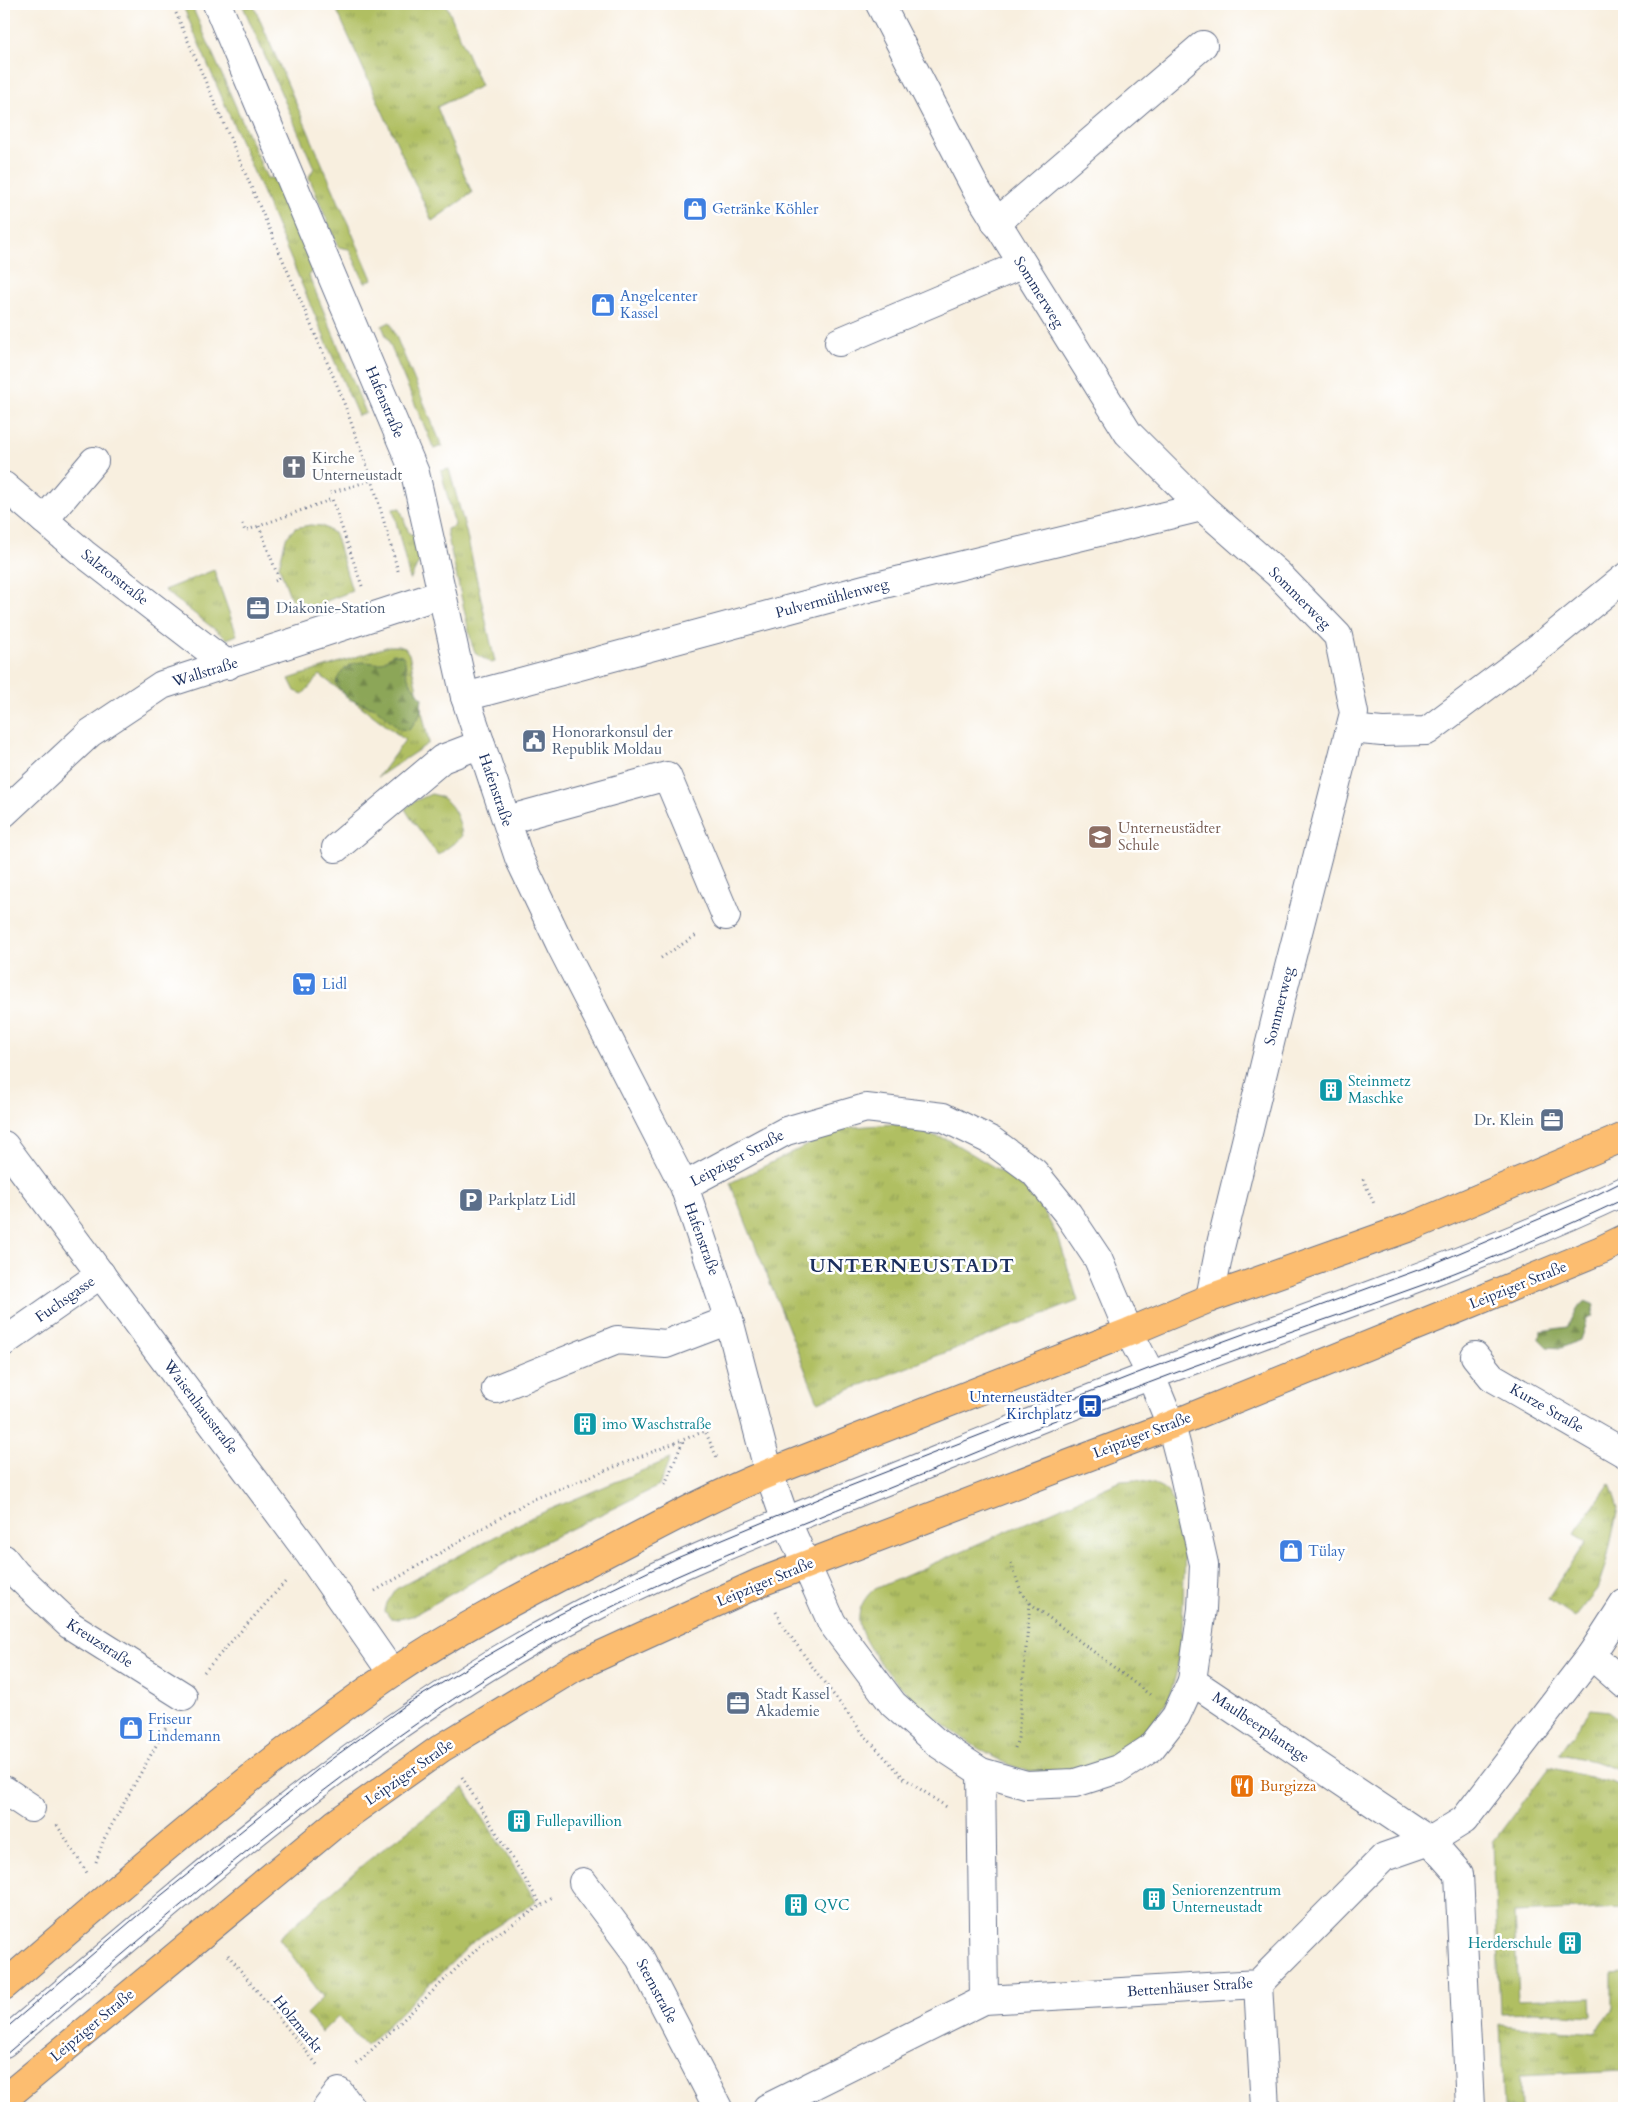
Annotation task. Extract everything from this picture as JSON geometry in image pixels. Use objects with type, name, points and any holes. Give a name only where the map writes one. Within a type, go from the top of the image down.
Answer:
[{"type":"main road","points":[[4,1986],[178,1836],[269,1763],[392,1673],[502,1607],[728,1490],[1129,1332],[1210,1298],[1413,1226],[1624,1137]]},
{"type":"main road","name":"Leipziger Straße","points":[[4,2099],[336,1824],[440,1749],[575,1667],[806,1564],[1171,1425],[1451,1312],[1624,1239]]},
{"type":"street","name":"Hafenstraße","points":[[217,4],[415,473],[465,697],[519,858],[562,948],[684,1186],[729,1320],[769,1473],[806,1564]]},
{"type":"street","name":"Sommerweg","points":[[880,4],[976,190],[1128,433],[1202,507],[1278,574],[1338,636],[1354,713],[1274,1023],[1219,1252],[1210,1298]]},
{"type":"street","points":[[996,223],[1203,45]]},
{"type":"street","points":[[839,342],[1021,264]]},
{"type":"street","points":[[44,520],[94,461]]},
{"type":"street","name":"Salztorstraße","points":[[4,486],[83,553],[228,665]]},
{"type":"street","name":"Pulvermühlenweg","points":[[465,697],[868,588],[1202,507]]},
{"type":"street","points":[[1350,728],[1382,732],[1427,731],[1539,647],[1624,578]]},
{"type":"street","name":"Wallstraße","points":[[4,814],[90,732],[162,685],[442,594]]},
{"type":"street","points":[[336,848],[442,759],[481,744]]},
{"type":"street","points":[[507,820],[667,776],[726,916]]},
{"type":"street","name":"Leipziger Straße","points":[[684,1186],[786,1131],[866,1108],[943,1118],[992,1141],[1034,1172],[1068,1214],[1098,1259],[1129,1332]]},
{"type":"street","name":"Waisenhausstraße","points":[[4,1145],[302,1544],[392,1673]]},
{"type":"street","points":[[4,2043],[253,1834],[330,1773],[412,1714],[488,1665],[608,1600],[680,1566],[787,1521],[1151,1375],[1427,1275],[1624,1191]]},
{"type":"street","name":"Fuchsgasse","points":[[4,1342],[101,1274]]},
{"type":"street","points":[[496,1389],[617,1340],[666,1344],[729,1320]]},
{"type":"street","points":[[806,1564],[832,1623],[893,1704],[937,1743],[981,1772],[1026,1785],[1075,1783],[1119,1769],[1151,1748],[1176,1716],[1192,1681],[1202,1609],[1204,1564],[1184,1471],[1171,1425],[1151,1375],[1129,1332]]},
{"type":"street","name":"Kurze Straße","points":[[1475,1356],[1492,1377],[1624,1453]]},
{"type":"street","name":"Kreuzstraße","points":[[4,1560],[16,1574],[70,1625],[183,1696]]},
{"type":"street","points":[[1430,1841],[1464,1820],[1591,1655],[1624,1604]]},
{"type":"street","points":[[1591,1655],[1624,1684]]},
{"type":"street","name":"Maulbeerplantage","points":[[1192,1681],[1430,1841],[1459,1874],[1470,2108]]},
{"type":"street","points":[[981,1772],[984,2000]]},
{"type":"street","points":[[4,1790],[31,1808]]},
{"type":"street","name":"Bettenhäuser Straße","points":[[767,2108],[984,2000],[1258,1984],[1384,1857],[1430,1841]]},
{"type":"street","name":"Sternstraße","points":[[583,1882],[640,1958],[718,2108]]},
{"type":"street","points":[[1258,1984],[1265,2108]]},
{"type":"path","points":[[172,4],[340,392],[372,480],[408,605]]},
{"type":"path","points":[[360,583],[330,492],[372,480]]},
{"type":"path","points":[[242,524],[245,531],[332,499]]},
{"type":"path","points":[[259,526],[280,579],[276,581]]},
{"type":"path","points":[[661,958],[726,916]]},
{"type":"path","points":[[1363,1179],[1378,1212]]},
{"type":"path","points":[[347,1608],[529,1501],[705,1431],[718,1461]]},
{"type":"path","points":[[664,1488],[683,1440]]},
{"type":"path","points":[[1011,1563],[1022,1594],[1030,1603],[1156,1700]]},
{"type":"path","points":[[104,1839],[183,1696],[286,1581]]},
{"type":"path","points":[[1012,1756],[1018,1738],[1030,1603]]},
{"type":"path","points":[[782,1624],[864,1735],[904,1778],[957,1813],[981,1820]]},
{"type":"path","points":[[462,1777],[541,1905]]},
{"type":"path","points":[[58,1826],[90,1879]]},
{"type":"path","points":[[339,2103],[352,2069],[482,1944],[541,1905],[583,1882]]},
{"type":"path","name":"Holzmarkt","points":[[239,1970],[339,2103]]},
{"type":"green space","points":[[182,4],[191,4],[267,178],[278,178],[315,265],[309,276],[366,413],[358,416]]},
{"type":"green space","points":[[242,4],[253,4],[372,279],[365,283],[349,249],[338,247],[309,177],[314,168]]},
{"type":"green space","points":[[334,4],[446,4],[481,86],[437,107],[472,193],[432,221]]},
{"type":"green space","points":[[390,322],[442,446],[434,449],[382,326]]},
{"type":"green space","points":[[449,469],[466,531],[495,662],[491,663],[476,654],[472,645],[447,533],[447,529],[455,526],[441,471]]},
{"type":"green space","points":[[400,508],[409,533],[423,540],[420,560],[410,580],[393,509]]},
{"type":"green space","points":[[310,525],[322,526],[335,534],[352,591],[296,613],[279,566],[286,538],[295,528]]},
{"type":"green space","points":[[214,570],[237,635],[227,639],[164,590]]},
{"type":"green space","points":[[389,646],[405,648],[409,654],[429,743],[378,777],[405,740],[320,675],[303,694],[295,691],[289,679]]},
{"type":"green space","points":[[393,654],[402,655],[408,677],[422,698],[420,715],[409,730],[400,729],[376,708],[348,699],[336,684],[337,679],[350,665],[360,662],[380,663]]},
{"type":"green space","points":[[431,794],[444,799],[453,809],[457,815],[462,837],[438,855],[405,809],[415,801]]},
{"type":"green space","points":[[893,1124],[949,1140],[997,1169],[1036,1197],[1059,1239],[1078,1301],[818,1402],[730,1183],[842,1128]]},
{"type":"green space","points":[[1585,1301],[1595,1305],[1592,1317],[1587,1319],[1580,1340],[1561,1348],[1547,1347],[1539,1339],[1540,1331],[1567,1327],[1579,1306]]},
{"type":"green space","points":[[670,1459],[659,1486],[540,1544],[412,1616],[399,1619],[390,1618],[385,1611],[387,1603],[396,1589],[532,1517]]},
{"type":"green space","points":[[1136,1480],[1154,1484],[1166,1491],[1173,1502],[1180,1522],[1184,1556],[1181,1647],[1172,1688],[1158,1716],[1145,1732],[1110,1760],[1095,1767],[1055,1773],[1028,1771],[1007,1764],[983,1751],[932,1715],[887,1671],[871,1650],[859,1624],[859,1613],[866,1598],[873,1590],[1121,1481]]},
{"type":"green space","points":[[1610,1483],[1618,1508],[1607,1560],[1597,1590],[1575,1618],[1548,1599],[1586,1541],[1574,1534]]},
{"type":"green space","points":[[1591,1709],[1608,1711],[1624,1723],[1624,1772],[1594,1761],[1559,1754]]},
{"type":"green space","points":[[1549,1767],[1614,1783],[1624,1788],[1624,1908],[1514,1913],[1518,2000],[1591,1997],[1592,2016],[1534,2012],[1500,2013],[1493,1842]]},
{"type":"green space","points":[[464,1788],[536,1901],[475,1940],[366,2046],[338,2016],[322,2032],[306,2014],[323,1997],[279,1938],[366,1862]]},
{"type":"green space","points":[[1624,1973],[1624,2071],[1520,2076],[1521,2108],[1504,2108],[1500,2025],[1595,2033],[1612,2009],[1612,1974]]},
{"type":"tram line","points":[[4,2030],[158,1898],[326,1763],[406,1705],[560,1614],[677,1558],[845,1488],[1148,1369],[1426,1267],[1596,1195],[1624,1181]]},
{"type":"tram line","points":[[4,2056],[206,1884],[344,1775],[416,1724],[490,1676],[601,1612],[709,1562],[1065,1416],[1191,1367],[1453,1273],[1527,1243],[1624,1199]]},
{"type":"place","name":"Getränke Köhler","points":[[695,209]]},
{"type":"place","name":"Angelcenter Kassel","points":[[603,305]]},
{"type":"place","name":"Kirche Unterneustadt","points":[[294,467]]},
{"type":"place","name":"Diakonie-Station","points":[[258,608]]},
{"type":"place","name":"Honorarkonsul der Republik Moldau","points":[[534,741]]},
{"type":"place","name":"Unterneustädter Schule","points":[[1100,837]]},
{"type":"place","name":"Lidl","points":[[304,984]]},
{"type":"place","name":"Steinmetz Maschke","points":[[1331,1090]]},
{"type":"place","name":"Dr. Klein","points":[[1552,1120]]},
{"type":"place","name":"Parkplatz Lidl","points":[[471,1200]]},
{"type":"place","name":"Unterneustädter Kirchplatz","points":[[1090,1406]]},
{"type":"place","name":"imo Waschstraße","points":[[585,1424]]},
{"type":"place","name":"Tülay","points":[[1291,1551]]},
{"type":"place","name":"Stadt Kassel Akademie","points":[[738,1703]]},
{"type":"place","name":"Friseur Lindemann","points":[[131,1728]]},
{"type":"place","name":"Burgizza","points":[[1242,1786]]},
{"type":"place","name":"Fullepavillion","points":[[519,1821]]},
{"type":"place","name":"Seniorenzentrum Unterneustadt","points":[[1154,1899]]},
{"type":"place","name":"QVC","points":[[796,1905]]},
{"type":"place","name":"Herderschule","points":[[1570,1943]]},
{"type":"district","name":"UNTERNEUSTADT","points":[[912,1265]]}]
